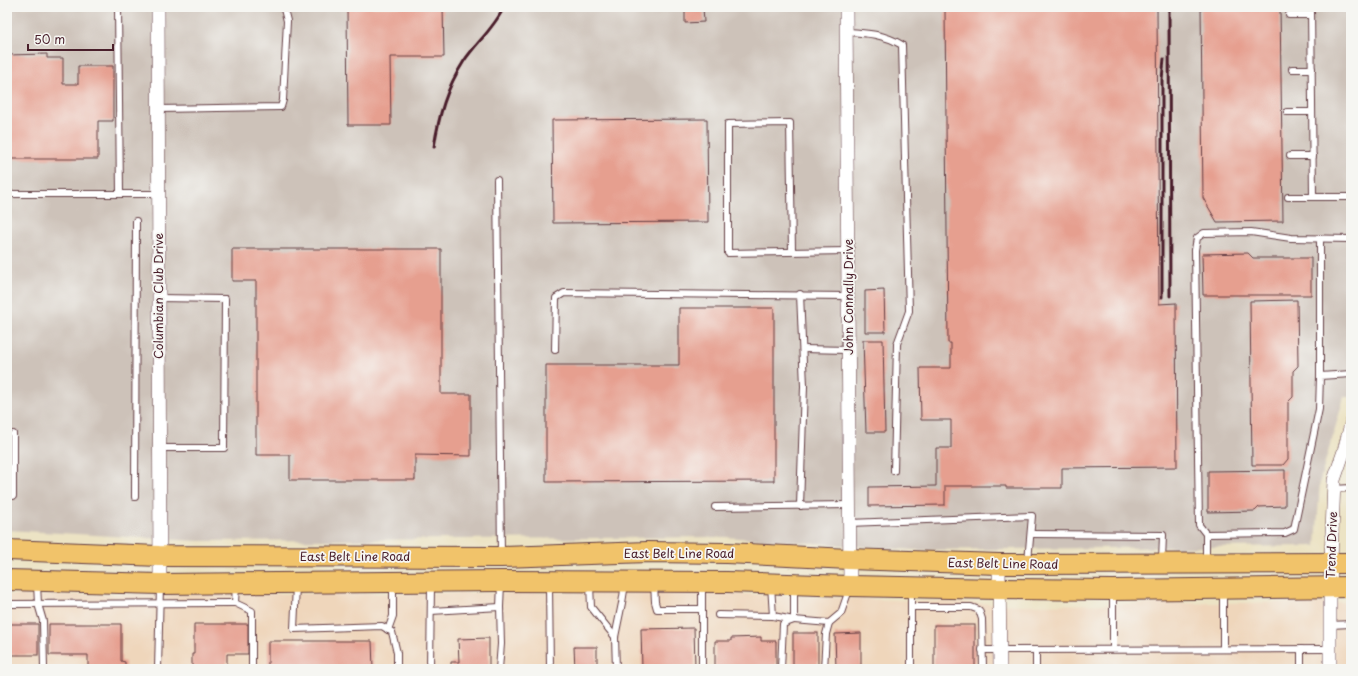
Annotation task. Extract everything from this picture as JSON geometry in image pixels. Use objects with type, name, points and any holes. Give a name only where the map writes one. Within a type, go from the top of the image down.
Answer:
[{"type":"main road","name":"East Belt Line Road","points":[[7,550],[160,556],[501,557],[656,552],[726,553],[999,564],[1351,563]]},
{"type":"main road","points":[[501,557],[501,581]]},
{"type":"main road","points":[[7,580],[37,581],[160,594],[236,593],[296,584],[501,581],[702,582],[911,588],[1113,590],[1351,587]]},
{"type":"street","name":"Columbian Club Drive","points":[[158,7],[160,594]]},
{"type":"street","name":"John Connally Drive","points":[[846,7],[850,586]]},
{"type":"street","name":"Trend Drive","points":[[1330,669],[1330,587],[1334,480],[1351,424]]},
{"type":"street","points":[[999,564],[1000,669]]},
{"type":"lane","points":[[118,7],[120,194]]},
{"type":"lane","points":[[159,109],[281,107],[283,100],[287,21],[284,9],[280,7]]},
{"type":"lane","points":[[1311,7],[1313,197]]},
{"type":"lane","points":[[1289,15],[1311,15]]},
{"type":"lane","points":[[847,32],[880,35],[902,45],[909,311],[897,344],[894,471]]},
{"type":"lane","points":[[1292,69],[1312,69]]},
{"type":"lane","points":[[1287,112],[1312,112]]},
{"type":"lane","points":[[792,252],[790,123],[728,124],[728,253],[792,252],[848,251]]},
{"type":"lane","points":[[1290,156],[1312,156]]},
{"type":"lane","points":[[497,180],[501,557]]},
{"type":"lane","points":[[7,194],[158,194]]},
{"type":"lane","points":[[1288,197],[1351,197]]},
{"type":"lane","points":[[135,496],[136,222]]},
{"type":"lane","points":[[1206,564],[1206,534],[1199,525],[1195,250],[1197,238],[1204,233],[1251,232],[1291,238],[1351,239]]},
{"type":"lane","points":[[1206,534],[1285,532],[1294,529],[1319,409],[1320,238]]},
{"type":"lane","points":[[555,350],[556,298],[564,293],[800,294],[848,296]]},
{"type":"lane","points":[[800,294],[804,386],[800,506]]},
{"type":"lane","points":[[158,298],[225,299],[224,448],[159,448]]},
{"type":"lane","points":[[802,349],[848,350]]},
{"type":"lane","points":[[1320,376],[1351,374]]},
{"type":"lane","points":[[12,496],[13,434]]},
{"type":"lane","points":[[1334,489],[1351,488]]},
{"type":"lane","points":[[715,507],[849,505]]},
{"type":"lane","points":[[849,523],[1032,516],[1028,563]]},
{"type":"lane","points":[[1031,534],[1163,535],[1162,564]]},
{"type":"lane","points":[[37,581],[38,604],[43,621],[44,669]]},
{"type":"lane","points":[[499,669],[501,644],[501,581]]},
{"type":"lane","points":[[388,630],[393,616],[393,582]]},
{"type":"lane","points":[[430,669],[432,582]]},
{"type":"lane","points":[[549,582],[550,669]]},
{"type":"lane","points":[[590,582],[591,607],[615,637]]},
{"type":"lane","points":[[616,669],[615,637],[625,582]]},
{"type":"lane","points":[[654,582],[655,602],[657,609],[702,609]]},
{"type":"lane","points":[[702,582],[702,669]]},
{"type":"lane","points":[[296,584],[294,629],[382,626],[392,632],[397,653],[397,669]]},
{"type":"lane","points":[[771,584],[773,616]]},
{"type":"lane","points":[[794,584],[794,620]]},
{"type":"lane","points":[[824,669],[826,634],[829,623],[841,613],[850,586]]},
{"type":"lane","points":[[911,588],[911,669]]},
{"type":"lane","points":[[1223,588],[1223,649]]},
{"type":"lane","points":[[1113,590],[1113,649]]},
{"type":"lane","points":[[236,593],[252,611],[252,669]]},
{"type":"lane","points":[[7,604],[38,604],[160,594],[158,669]]},
{"type":"lane","points":[[431,611],[500,607]]},
{"type":"lane","points":[[911,607],[971,607],[979,610],[982,619],[983,669]]},
{"type":"lane","points":[[718,615],[773,616],[794,620],[829,623]]},
{"type":"lane","points":[[781,669],[783,624],[794,620]]},
{"type":"lane","points":[[1330,625],[1351,624]]},
{"type":"lane","points":[[1301,649],[1301,669]]},
{"type":"lane","points":[[982,650],[1330,649]]},
{"type":"lane","points":[[1036,650],[1036,669]]},
{"type":"shaded area","points":[[7,7],[1351,7],[1351,397],[1344,397],[1320,480],[1316,546],[914,550],[724,537],[198,541],[7,530]]},
{"type":"shaded area","points":[[690,592],[1021,605],[1351,602],[1351,669],[7,669],[7,595]]},
{"type":"building","points":[[347,7],[443,7],[444,57],[390,57],[391,125],[348,125]]},
{"type":"building","points":[[549,7],[666,7],[666,8],[549,9]]},
{"type":"building","points":[[685,7],[703,7],[704,22],[685,23]]},
{"type":"building","points":[[1157,7],[1159,304],[1176,303],[1177,467],[1062,468],[1062,488],[945,486],[945,505],[869,506],[869,487],[936,486],[936,448],[951,448],[951,420],[921,420],[920,368],[951,368],[951,343],[948,343],[945,9]]},
{"type":"building","points":[[1201,7],[1280,7],[1283,221],[1217,222],[1203,198]]},
{"type":"building","points":[[47,54],[47,58],[63,58],[63,84],[78,84],[78,66],[113,66],[113,121],[98,121],[98,159],[7,159],[7,55]]},
{"type":"building","points":[[707,119],[708,222],[553,223],[552,120]]},
{"type":"building","points":[[232,249],[441,249],[441,394],[471,394],[471,456],[415,455],[415,480],[290,480],[290,455],[256,455],[256,281],[232,281]]},
{"type":"building","points":[[1248,253],[1253,258],[1311,258],[1311,295],[1203,295],[1202,254]]},
{"type":"building","points":[[884,290],[885,332],[865,332],[865,291]]},
{"type":"building","points":[[1297,300],[1298,366],[1293,371],[1293,397],[1288,402],[1288,459],[1283,465],[1252,465],[1250,301]]},
{"type":"building","points":[[679,308],[774,308],[774,481],[546,482],[546,365],[679,365]]},
{"type":"building","points":[[863,340],[883,340],[885,432],[866,432]]},
{"type":"building","points":[[1285,470],[1285,506],[1259,507],[1255,511],[1208,512],[1208,471]]},
{"type":"building","points":[[7,624],[38,624],[38,655],[7,655]]},
{"type":"building","points":[[49,624],[121,624],[121,661],[125,662],[125,669],[88,669],[88,655],[49,655]]},
{"type":"building","points":[[194,624],[248,624],[248,654],[227,654],[227,669],[192,669],[192,654],[194,654]]},
{"type":"building","points":[[934,625],[975,625],[975,669],[934,669]]},
{"type":"building","points":[[694,628],[695,667],[642,668],[641,629]]},
{"type":"building","points":[[793,633],[818,633],[818,669],[793,669]]},
{"type":"building","points":[[861,633],[861,669],[836,669],[835,634]]},
{"type":"building","points":[[761,637],[761,641],[776,641],[776,669],[715,669],[715,641],[731,641],[731,638]]},
{"type":"building","points":[[489,638],[489,669],[451,669],[451,662],[459,662],[458,639]]},
{"type":"building","points":[[268,641],[372,641],[373,669],[268,669]]},
{"type":"building","points":[[574,647],[597,647],[597,669],[575,669]]},
{"type":"railway","points":[[434,147],[444,102],[452,82],[464,61],[491,28],[504,7]]},
{"type":"railway","points":[[1169,7],[1170,296]]},
{"type":"railway","points":[[1162,297],[1162,79],[1164,59]]}]
